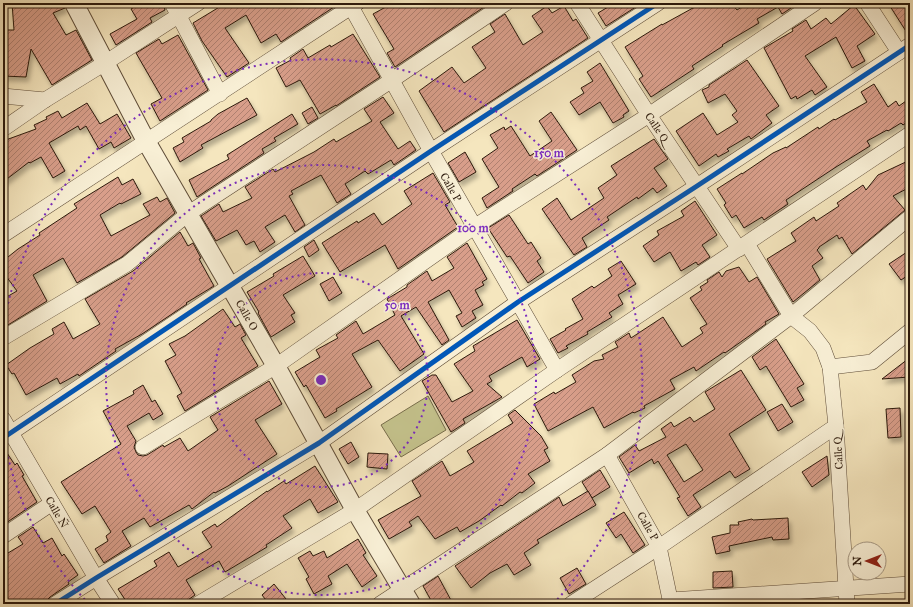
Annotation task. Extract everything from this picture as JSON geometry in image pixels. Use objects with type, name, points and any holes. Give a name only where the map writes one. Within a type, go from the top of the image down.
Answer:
[{"type":"street","name":"Calle O","points":[[74,3],[146,141],[189,213],[276,366],[355,510],[407,597]]},
{"type":"street","points":[[3,129],[44,100],[105,63],[175,9],[198,3]]},
{"type":"street","points":[[3,338],[127,264],[189,213],[392,80],[506,3]]},
{"type":"street","name":"Calle Q","points":[[577,3],[649,115],[697,186],[743,246],[791,316],[810,331],[823,348],[830,367],[836,426],[846,597]]},
{"type":"street","points":[[7,435],[431,151],[658,3]]},
{"type":"street","points":[[143,447],[276,366],[474,227],[649,115],[815,3]]},
{"type":"street","points":[[56,604],[96,578],[319,443],[518,302],[697,186],[905,48],[867,3]]},
{"type":"street","points":[[3,235],[220,94],[352,4]]},
{"type":"street","name":"Calle P","points":[[352,4],[431,151],[557,370]]},
{"type":"street","points":[[175,9],[220,94]]},
{"type":"street","points":[[3,96],[44,100]]},
{"type":"street","points":[[198,604],[355,510],[557,370],[910,134]]},
{"type":"street","points":[[380,604],[407,597],[607,455],[791,316],[910,216]]},
{"type":"street","points":[[830,367],[872,362],[910,331]]},
{"type":"street","name":"Calle Ñ","points":[[3,419],[7,435],[52,503],[113,604]]},
{"type":"street","points":[[571,604],[659,547],[836,426]]},
{"type":"street","name":"Calle P","points":[[607,455],[659,547],[671,602]]},
{"type":"street","points":[[3,536],[52,503]]},
{"type":"street","points":[[671,602],[846,597],[910,584]]},
{"type":"shaded area","points":[[428,396],[446,430],[401,457],[381,425]]},
{"type":"building","points":[[12,3],[64,3],[65,8],[53,13],[66,35],[76,30],[92,60],[52,85],[31,49],[26,77],[3,76],[3,30],[14,30]]},
{"type":"building","points":[[141,3],[143,7],[150,3],[163,3],[165,10],[150,18],[152,22],[116,45],[110,34],[137,19],[131,9]]},
{"type":"building","points":[[226,3],[340,3],[281,42],[276,34],[261,43],[246,15],[225,28],[249,63],[227,77],[202,41],[193,23]]},
{"type":"building","points":[[393,3],[490,3],[395,67],[387,53],[394,49],[373,14]]},
{"type":"building","points":[[606,3],[642,3],[606,26],[598,13],[608,7]]},
{"type":"building","points":[[702,3],[731,3],[737,10],[748,3],[797,4],[782,14],[778,7],[757,19],[759,23],[722,45],[723,46],[692,66],[694,69],[651,97],[639,79],[643,76],[625,47],[662,24]]},
{"type":"building","points":[[888,3],[910,3],[910,36],[909,36]]},
{"type":"building","points":[[854,5],[875,34],[857,46],[865,61],[852,68],[836,37],[805,56],[827,87],[815,95],[812,90],[797,99],[796,96],[791,99],[764,48],[793,31],[792,29],[806,20],[811,29],[826,18],[831,24]]},
{"type":"building","points":[[547,6],[552,13],[564,6],[573,21],[576,19],[588,38],[444,132],[419,91],[452,67],[464,83],[486,68],[472,47],[495,32],[490,24],[505,14],[523,45],[543,32],[532,16]]},
{"type":"building","points":[[353,34],[380,77],[336,106],[320,114],[300,80],[286,87],[276,68],[291,60],[290,58],[303,49],[308,58]]},
{"type":"building","points":[[178,35],[208,90],[160,121],[151,104],[162,98],[136,53],[159,39],[162,44]]},
{"type":"building","points":[[747,60],[779,106],[766,115],[772,123],[751,139],[749,136],[727,149],[729,151],[718,157],[716,154],[699,166],[676,131],[703,113],[717,135],[738,122],[732,115],[737,111],[725,94],[708,103],[702,90],[709,87],[709,85]]},
{"type":"building","points":[[600,63],[629,111],[623,115],[624,117],[613,123],[600,102],[579,115],[570,102],[584,93],[581,88],[593,81],[587,72]]},
{"type":"building","points":[[874,84],[888,107],[896,101],[899,106],[906,101],[910,107],[910,120],[903,125],[901,123],[867,141],[870,146],[786,200],[788,204],[764,220],[762,217],[744,228],[736,215],[732,218],[724,205],[726,203],[717,189],[773,153],[786,148],[818,127],[819,129],[834,119],[835,120],[867,102],[861,92]]},
{"type":"building","points":[[383,97],[394,113],[380,122],[398,149],[410,141],[416,150],[394,165],[391,160],[368,174],[365,171],[345,184],[351,194],[337,203],[321,175],[291,191],[293,194],[289,196],[305,225],[295,232],[285,215],[265,227],[275,242],[260,252],[254,241],[246,245],[237,230],[216,241],[201,216],[219,204],[223,212],[252,198],[245,187],[273,169],[275,172],[314,152],[334,139],[336,142],[372,121],[364,109]]},
{"type":"building","points":[[247,98],[257,115],[201,145],[203,148],[180,162],[173,148],[184,142],[182,138],[211,121],[218,114]]},
{"type":"building","points":[[87,103],[100,124],[117,114],[131,138],[114,148],[111,142],[99,149],[86,126],[80,130],[78,126],[49,143],[65,171],[53,178],[41,157],[30,163],[29,162],[3,182],[3,141],[36,129],[34,125],[47,119],[46,117],[58,111],[62,118]]},
{"type":"building","points":[[312,107],[318,118],[308,124],[302,113]]},
{"type":"building","points":[[551,112],[577,150],[537,176],[535,174],[487,208],[482,198],[499,187],[482,159],[498,148],[490,135],[504,127],[505,130],[511,126],[530,156],[552,141],[539,121]]},
{"type":"building","points":[[292,114],[298,124],[274,138],[276,141],[262,149],[264,153],[197,197],[189,180],[229,159],[227,155]]},
{"type":"building","points":[[654,139],[668,159],[654,168],[667,186],[657,193],[653,188],[638,199],[637,197],[607,217],[609,220],[582,238],[587,247],[574,255],[542,209],[557,198],[571,220],[604,198],[598,188],[617,175],[611,166]]},
{"type":"building","points":[[465,152],[476,172],[459,182],[448,163]]},
{"type":"building","points":[[910,160],[910,187],[893,196],[905,210],[852,254],[842,237],[839,239],[837,235],[819,247],[817,250],[823,258],[812,266],[820,280],[793,302],[767,259],[796,241],[791,233],[814,217],[816,221],[839,206],[837,203],[863,185],[866,190],[878,175]]},
{"type":"building","points":[[433,173],[450,202],[445,205],[458,227],[398,269],[385,245],[340,272],[322,243],[357,221],[358,223],[374,213],[382,225],[412,204],[404,191]]},
{"type":"building","points":[[118,177],[122,185],[133,179],[141,194],[121,204],[120,203],[100,215],[111,236],[150,215],[143,204],[157,197],[160,202],[167,198],[175,213],[122,257],[77,283],[63,258],[33,275],[47,301],[3,328],[3,299],[17,291],[3,272],[3,261],[40,235],[39,233],[77,208],[74,204]]},
{"type":"building","points":[[695,201],[717,235],[702,245],[710,257],[698,265],[696,262],[681,271],[670,252],[654,262],[643,246],[659,235],[657,231],[684,216],[681,211]]},
{"type":"building","points":[[509,215],[528,244],[531,242],[541,258],[537,261],[544,272],[528,283],[510,256],[507,257],[488,228]]},
{"type":"building","points":[[180,232],[188,246],[193,243],[201,258],[199,259],[214,286],[186,303],[187,304],[142,334],[115,349],[116,351],[79,376],[78,374],[60,384],[57,378],[26,395],[14,373],[12,374],[6,365],[30,348],[54,334],[52,329],[64,322],[73,339],[100,324],[85,299],[133,271]]},
{"type":"building","points":[[314,240],[319,250],[309,257],[304,247]]},
{"type":"building","points":[[467,243],[487,279],[482,282],[484,285],[475,290],[483,305],[472,311],[476,318],[462,327],[456,316],[462,313],[449,290],[428,302],[449,340],[442,345],[416,307],[401,316],[424,354],[400,371],[378,340],[352,354],[372,387],[336,409],[337,411],[325,418],[306,385],[304,387],[295,372],[320,357],[316,350],[338,338],[336,335],[356,321],[363,334],[395,315],[387,299],[407,287],[407,285],[427,271],[432,281],[454,268],[447,257]]},
{"type":"building","points":[[910,250],[910,274],[901,280],[889,264]]},
{"type":"building","points":[[303,256],[315,276],[283,295],[295,313],[291,315],[295,322],[271,337],[247,292]]},
{"type":"building","points":[[621,261],[636,284],[618,295],[623,304],[609,313],[612,317],[587,332],[588,334],[566,346],[568,348],[558,353],[550,339],[583,319],[572,299],[592,286],[594,288],[612,276],[608,269]]},
{"type":"building","points":[[739,267],[749,282],[757,277],[779,314],[765,322],[766,324],[725,353],[724,352],[696,371],[694,367],[670,380],[675,389],[644,406],[645,408],[634,413],[633,412],[604,428],[593,407],[548,431],[534,404],[554,392],[555,394],[576,382],[572,375],[594,361],[604,359],[602,355],[618,347],[615,342],[629,333],[631,338],[663,317],[682,347],[703,333],[700,328],[707,324],[690,298],[702,290],[700,287],[708,282],[707,280],[719,272],[722,277],[726,271]]},
{"type":"building","points":[[333,277],[342,293],[329,301],[320,284]]},
{"type":"building","points":[[223,309],[235,327],[240,324],[246,335],[241,338],[258,366],[185,411],[177,396],[182,393],[165,361],[176,355],[169,344],[185,336]]},
{"type":"building","points":[[517,320],[540,359],[527,367],[522,357],[489,376],[492,381],[487,384],[502,397],[463,419],[465,423],[451,432],[422,381],[432,375],[436,375],[452,402],[473,391],[454,364],[475,351],[473,346]]},
{"type":"building","points":[[776,339],[804,384],[797,388],[804,400],[791,407],[766,366],[760,370],[752,357]]},
{"type":"building","points":[[908,359],[909,377],[882,379]]},
{"type":"building","points":[[741,370],[766,410],[729,434],[750,469],[735,478],[730,471],[693,495],[701,507],[688,516],[677,498],[680,497],[658,461],[654,464],[652,459],[629,473],[619,457],[635,445],[639,451],[666,437],[661,429],[671,422],[674,427],[690,417],[694,422],[715,409],[705,392]],"holes":[[[686,444],[703,470],[684,482],[667,455]]]},
{"type":"building","points":[[269,381],[282,404],[255,420],[277,454],[228,486],[215,493],[214,492],[192,509],[189,505],[150,527],[144,518],[122,531],[131,546],[104,563],[95,549],[108,541],[106,536],[111,532],[95,506],[82,514],[61,482],[121,444],[103,411],[134,394],[133,391],[143,385],[152,402],[155,400],[163,414],[153,420],[149,413],[127,426],[136,441],[134,447],[138,455],[147,455],[163,445],[164,447],[180,438],[188,451],[218,430],[210,417]]},
{"type":"building","points":[[782,404],[793,422],[778,431],[767,412]]},
{"type":"building","points":[[900,408],[901,437],[888,438],[886,409]]},
{"type":"building","points":[[515,410],[541,436],[548,448],[544,450],[550,461],[528,474],[535,483],[522,493],[520,492],[502,506],[501,505],[479,521],[460,532],[457,527],[435,539],[418,516],[409,522],[412,526],[389,539],[378,520],[421,496],[412,481],[442,461],[450,476],[474,462],[467,451],[513,423],[508,415]]},
{"type":"building","points":[[351,442],[359,457],[348,464],[339,449]]},
{"type":"building","points":[[3,447],[15,465],[17,463],[24,475],[22,476],[37,502],[3,525]]},
{"type":"building","points":[[368,453],[388,454],[387,469],[367,467]]},
{"type":"building","points":[[827,456],[829,475],[812,487],[802,472]]},
{"type":"building","points":[[315,466],[338,502],[318,513],[310,499],[283,516],[292,528],[266,545],[267,547],[225,572],[219,561],[186,580],[195,595],[182,604],[128,604],[118,589],[157,566],[154,561],[169,552],[178,567],[212,547],[202,532],[215,524],[217,527],[267,491],[284,481],[286,484]]},
{"type":"building","points":[[600,470],[610,487],[592,498],[582,482]]},
{"type":"building","points":[[588,491],[596,505],[537,540],[539,543],[524,553],[531,565],[514,575],[507,564],[490,573],[471,588],[455,566],[559,497],[563,506]]},
{"type":"building","points":[[624,512],[645,545],[633,553],[621,534],[616,538],[606,523]]},
{"type":"building","points":[[788,518],[789,539],[773,540],[772,537],[729,546],[730,551],[716,554],[712,537],[730,533],[730,525],[739,525],[738,522],[752,519]]},
{"type":"building","points":[[33,527],[43,543],[52,538],[62,556],[64,554],[78,575],[68,582],[69,584],[50,597],[46,604],[3,604],[3,556],[23,544],[18,537]]},
{"type":"building","points":[[358,539],[366,553],[363,555],[377,576],[362,587],[347,564],[328,576],[332,584],[314,594],[306,579],[309,577],[298,558],[310,551],[313,556],[324,551],[327,558]]},
{"type":"building","points":[[577,568],[586,584],[569,594],[560,578]]},
{"type":"building","points":[[732,571],[733,587],[713,588],[713,572]]},
{"type":"building","points":[[438,576],[453,604],[433,604],[423,586]]},
{"type":"building","points":[[274,584],[290,604],[269,604],[262,595]]},
{"type":"cycle path","points":[[3,438],[431,151],[658,3]]},
{"type":"cycle path","points":[[55,604],[319,443],[518,302],[910,45]]}]
